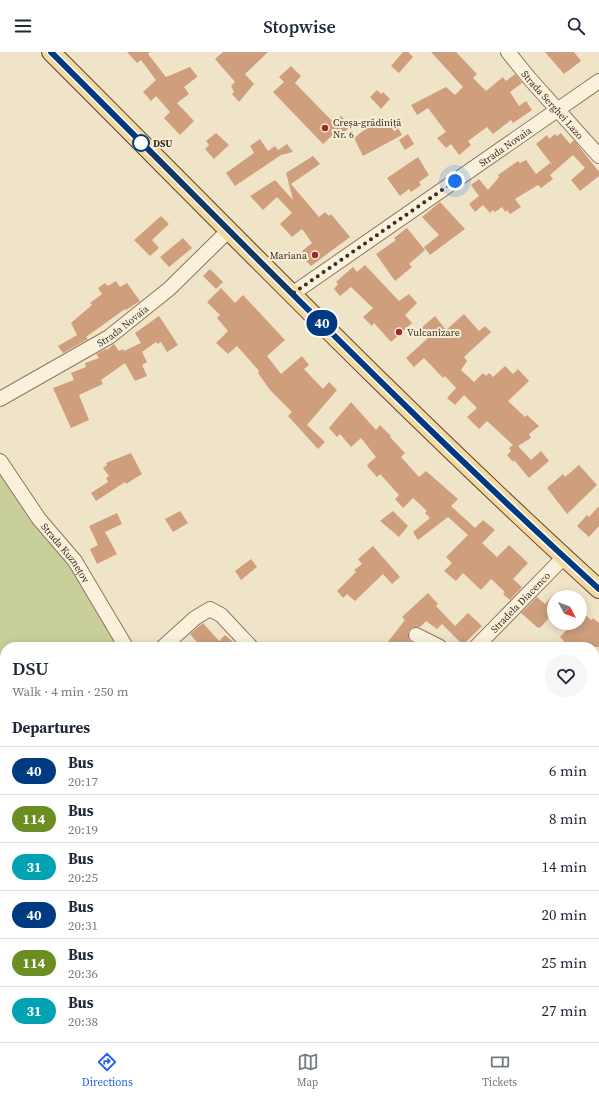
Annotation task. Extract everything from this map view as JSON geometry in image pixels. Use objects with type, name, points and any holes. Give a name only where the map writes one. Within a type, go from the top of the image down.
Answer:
[{"type":"main road","points":[[51,52],[292,294],[485,483],[599,589]]},
{"type":"street","name":"Strada Serghei Lazo","points":[[508,52],[599,156]]},
{"type":"street","name":"Strada Novaia","points":[[292,294],[599,81]]},
{"type":"street","name":"Strada Novaia","points":[[0,399],[109,337],[170,289],[228,231]]},
{"type":"street","name":"Strada Kuznețov","points":[[0,461],[39,519],[75,561],[123,642]]},
{"type":"street","name":"Stradela Diacenco","points":[[481,642],[564,557]]},
{"type":"street","points":[[169,642],[195,618],[210,610],[221,615],[246,642]]},
{"type":"street","points":[[416,636],[429,642]]},
{"type":"green space","points":[[0,472],[32,523],[73,571],[116,642],[0,642]]},
{"type":"building","points":[[127,52],[150,52],[148,54],[166,77],[190,67],[197,76],[184,87],[189,94],[177,103],[194,121],[180,135],[164,118],[170,112],[156,96],[151,101],[143,92],[156,80],[141,60],[137,63]]},
{"type":"building","points":[[223,52],[268,52],[245,74],[254,84],[239,102],[232,94],[234,92],[231,86],[235,82],[215,59]]},
{"type":"building","points":[[403,52],[408,52],[413,57],[399,73],[391,66]]},
{"type":"building","points":[[431,52],[456,52],[477,74],[473,78],[486,91],[503,77],[506,81],[515,74],[522,83],[510,92],[519,106],[526,101],[532,110],[513,123],[511,120],[493,134],[487,127],[468,141],[471,145],[459,155],[451,144],[446,148],[437,138],[446,132],[428,108],[417,115],[411,105],[446,87],[455,95],[463,87]]},
{"type":"building","points":[[545,52],[574,52],[581,61],[564,74]]},
{"type":"building","points":[[291,66],[301,76],[295,83],[334,123],[341,116],[351,126],[339,137],[335,133],[323,144],[273,92],[284,82],[279,77]]},
{"type":"building","points":[[377,90],[381,94],[383,92],[390,99],[381,109],[370,97]]},
{"type":"building","points":[[378,119],[386,128],[395,123],[402,135],[363,156],[354,138]]},
{"type":"building","points":[[216,133],[229,145],[214,159],[205,149],[209,145],[206,141]]},
{"type":"building","points":[[561,133],[570,144],[574,140],[599,172],[599,176],[580,191],[571,180],[585,168],[573,155],[550,175],[553,179],[541,188],[538,185],[515,199],[521,207],[510,214],[507,210],[505,212],[502,207],[495,212],[493,210],[490,213],[483,205],[475,212],[469,204],[479,196],[471,185],[479,179],[488,190],[499,177],[498,175],[518,161],[520,163],[526,160],[536,174],[550,163],[553,166],[536,144],[547,135],[549,139],[555,134],[557,136]]},
{"type":"building","points":[[408,134],[414,144],[405,150],[399,140]]},
{"type":"building","points":[[260,139],[268,151],[275,146],[278,150],[287,144],[293,152],[281,155],[235,186],[226,173],[254,153],[250,146]]},
{"type":"building","points":[[313,156],[320,164],[291,184],[319,217],[325,212],[329,216],[331,214],[350,237],[311,266],[303,258],[306,256],[302,251],[312,243],[302,229],[292,237],[280,224],[292,213],[277,197],[263,210],[250,196],[275,180],[293,200],[286,173]]},
{"type":"building","points":[[418,157],[429,175],[419,182],[421,185],[411,192],[409,189],[400,196],[387,178]]},
{"type":"building","points":[[440,202],[465,229],[430,255],[424,247],[439,235],[422,217]]},
{"type":"building","points":[[161,216],[169,224],[152,240],[159,248],[150,256],[134,240]]},
{"type":"building","points":[[407,228],[425,250],[409,264],[412,267],[395,281],[376,254],[396,240],[394,238]]},
{"type":"building","points":[[183,238],[192,248],[169,267],[160,257]]},
{"type":"building","points":[[365,265],[399,301],[409,294],[417,303],[405,315],[412,323],[391,342],[374,323],[372,326],[363,317],[373,308],[351,287],[340,296],[334,289],[338,284],[336,282],[353,267],[357,272]]},
{"type":"building","points":[[210,269],[223,282],[216,289],[203,276]]},
{"type":"building","points":[[116,281],[120,287],[127,283],[140,301],[126,310],[125,309],[86,337],[88,339],[63,353],[58,346],[77,335],[71,323],[92,305],[90,303],[102,294],[98,288],[105,283],[108,286]]},
{"type":"building","points":[[221,288],[235,303],[243,295],[285,340],[267,356],[281,374],[302,356],[309,365],[304,369],[323,389],[329,382],[337,390],[307,425],[325,442],[318,449],[288,416],[292,412],[270,390],[258,373],[259,371],[237,346],[228,354],[216,343],[228,331],[217,318],[220,315],[207,302]]},
{"type":"building","points":[[464,314],[479,331],[485,326],[491,332],[464,357],[467,361],[461,370],[474,382],[483,373],[486,376],[489,373],[493,377],[505,366],[513,374],[518,369],[529,381],[508,401],[525,417],[527,415],[539,426],[529,434],[531,438],[518,446],[531,460],[541,451],[549,461],[529,478],[514,460],[513,462],[507,455],[511,451],[509,448],[513,445],[487,421],[479,429],[467,417],[477,408],[464,395],[455,405],[447,398],[456,388],[445,376],[443,378],[424,358],[414,367],[406,358],[429,337],[421,328],[435,316],[446,330]]},
{"type":"building","points":[[159,316],[178,345],[167,352],[161,342],[158,344],[156,342],[142,352],[147,362],[142,365],[147,376],[135,381],[125,363],[101,380],[103,384],[79,395],[89,420],[71,428],[53,388],[74,380],[71,373],[86,367],[85,363],[99,358],[96,354],[106,349],[107,350],[114,344],[119,351],[123,349],[124,351],[141,343],[135,333]]},
{"type":"building","points":[[351,402],[376,430],[380,425],[391,436],[390,437],[405,453],[401,457],[419,477],[426,471],[458,499],[451,506],[475,528],[483,520],[495,530],[482,543],[497,557],[509,545],[528,563],[513,579],[522,587],[510,600],[503,594],[505,592],[491,579],[481,590],[463,573],[456,581],[444,571],[452,563],[446,557],[468,535],[448,517],[418,540],[413,532],[430,518],[425,513],[427,511],[413,498],[403,508],[395,499],[399,495],[380,474],[377,477],[368,467],[367,465],[376,457],[361,438],[351,447],[340,434],[337,437],[329,428]]},
{"type":"building","points":[[131,453],[142,474],[126,484],[125,482],[96,501],[91,493],[108,482],[106,478],[109,476],[103,468],[107,465],[106,463]]},
{"type":"building","points":[[579,465],[597,485],[567,514],[547,488],[563,474],[565,477]]},
{"type":"building","points":[[599,506],[599,526],[589,537],[577,526],[587,515],[589,517]]},
{"type":"building","points":[[180,511],[188,523],[173,532],[165,519]]},
{"type":"building","points":[[393,511],[408,526],[399,537],[380,521]]},
{"type":"building","points":[[117,513],[122,524],[105,532],[117,554],[97,564],[90,549],[98,545],[89,526]]},
{"type":"building","points":[[373,546],[400,577],[392,584],[383,574],[355,601],[347,594],[343,598],[337,591],[356,572],[354,570],[362,564],[358,559]]},
{"type":"building","points":[[251,559],[257,567],[241,580],[235,571]]},
{"type":"building","points":[[428,593],[438,604],[436,606],[455,626],[468,613],[482,626],[466,642],[460,642],[442,624],[437,629],[426,621],[420,627],[412,628],[408,632],[409,640],[412,642],[388,642],[405,620],[402,617]]},
{"type":"building","points":[[537,597],[545,604],[547,602],[547,620],[541,627],[538,628],[521,613]]},
{"type":"building","points":[[587,616],[591,620],[593,618],[599,623],[599,642],[564,642],[560,637],[566,630],[587,630]]},
{"type":"building","points":[[203,623],[219,641],[225,635],[233,642],[197,642],[190,634]]},
{"type":"bus line","name":"40","points":[[51,52],[228,231],[474,472],[599,589]]},
{"type":"place","name":"Creșa-grădiniță Nr. 6","points":[[325,128]]},
{"type":"place","name":"DSU","points":[[141,143]]},
{"type":"place","name":"Mariana","points":[[315,255]]},
{"type":"place","name":"Vulcanizare","points":[[399,332]]},
{"type":"route","points":[[141,143],[292,294],[455,181]]}]
